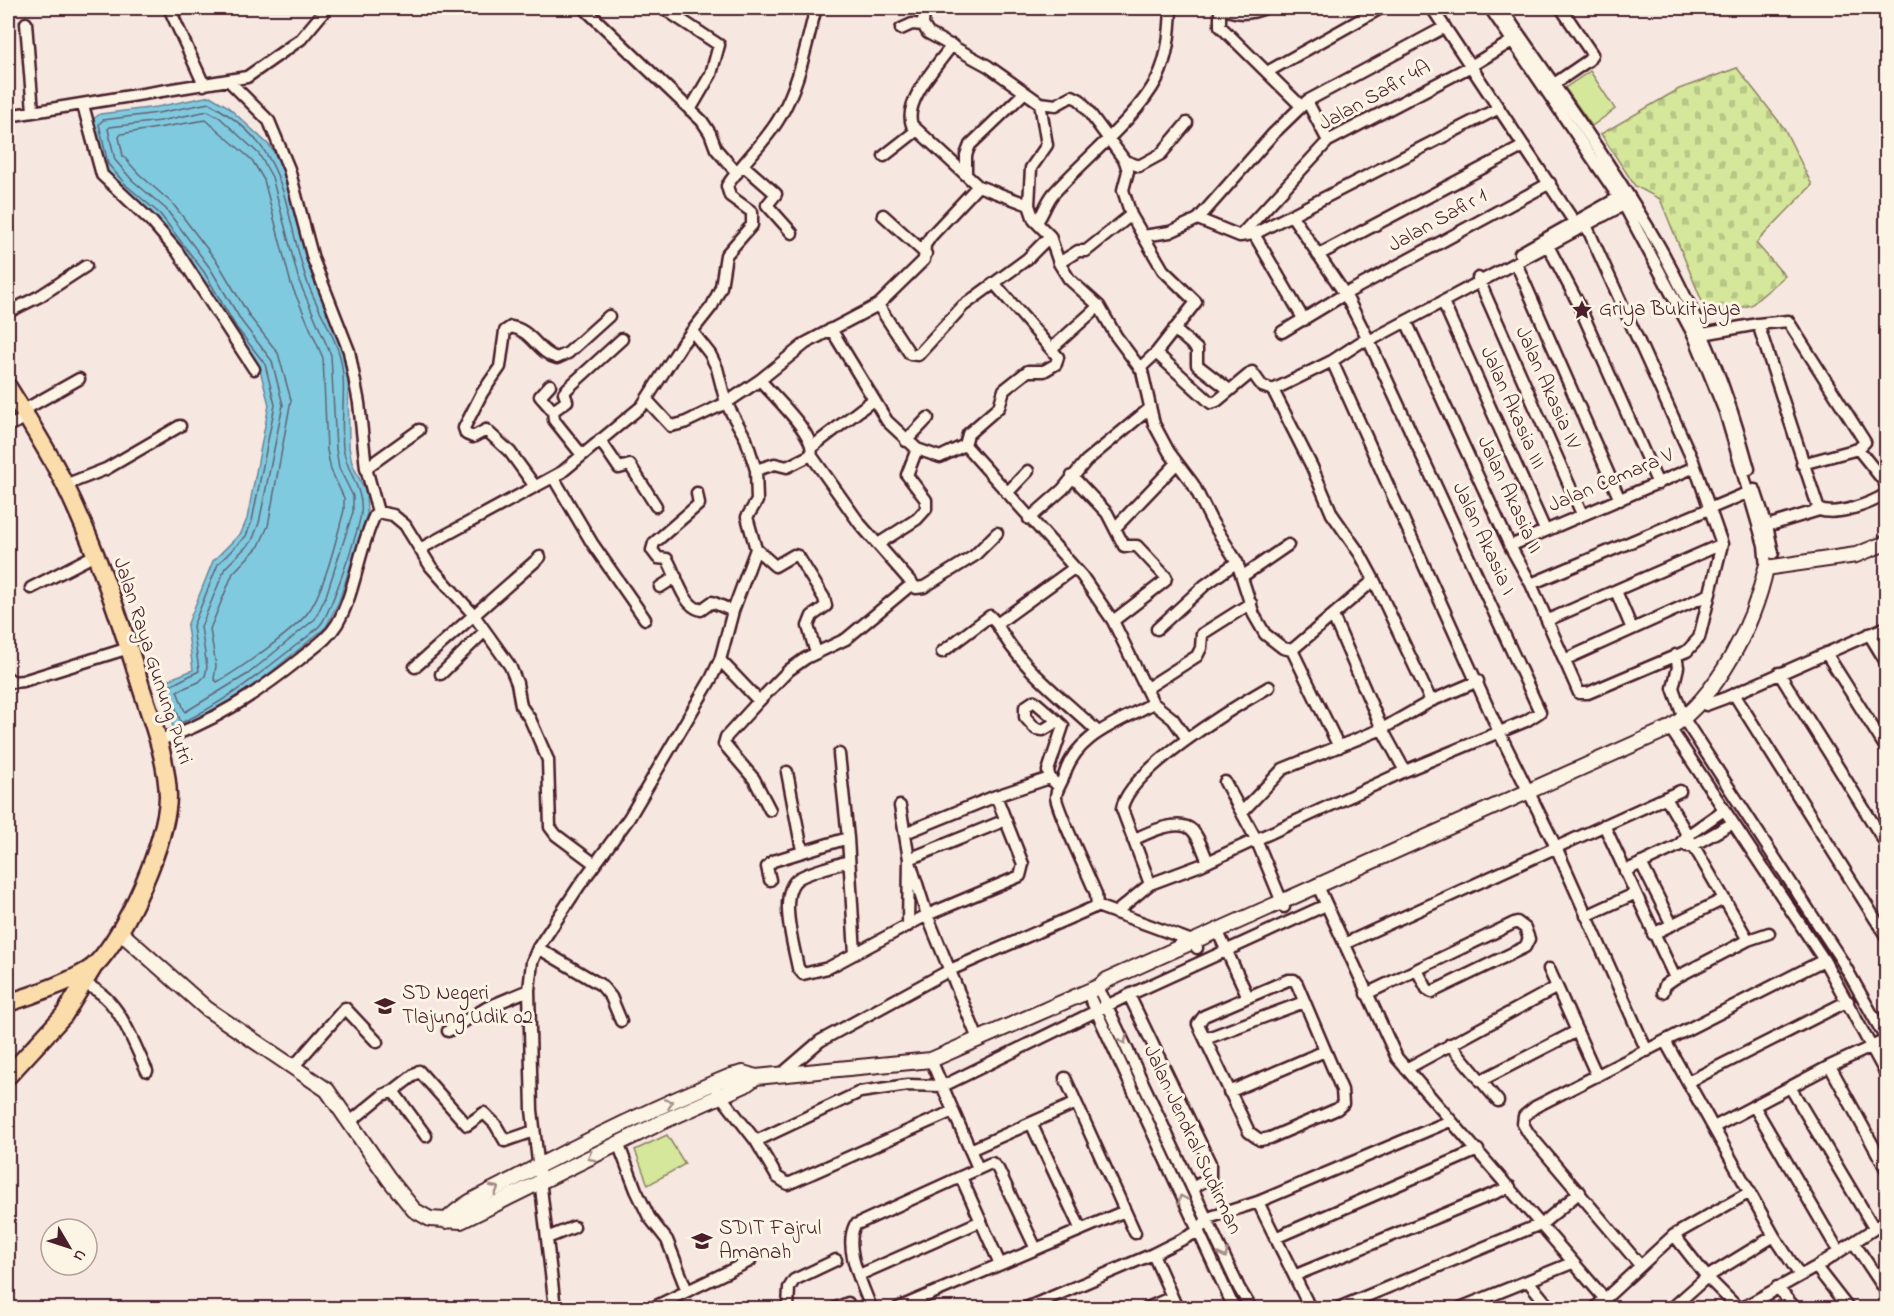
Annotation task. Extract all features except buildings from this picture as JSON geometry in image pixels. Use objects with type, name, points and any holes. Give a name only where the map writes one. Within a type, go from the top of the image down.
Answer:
[{"type":"main road","name":"Jalan Raya Gunung Putri","points":[[8,387],[65,485],[95,555],[129,648],[157,741],[166,772],[168,798],[165,819],[148,872],[132,910],[94,966],[32,995],[8,1003]]},
{"type":"main road","points":[[8,1076],[64,1014],[94,966]]},
{"type":"street","points":[[169,8],[204,85]]},
{"type":"street","points":[[8,116],[247,77],[296,42],[327,8]]},
{"type":"street","points":[[587,8],[706,127],[716,149],[776,194],[767,206],[792,233]]},
{"type":"street","points":[[663,8],[719,45],[711,74],[690,110]]},
{"type":"street","points":[[420,549],[534,485],[553,477],[647,400],[718,294],[729,251],[754,221],[752,212],[727,191],[786,106],[802,63],[816,8]]},
{"type":"street","points":[[923,25],[924,8]]},
{"type":"street","points":[[1037,222],[1054,193],[1090,158],[1156,80],[1167,51],[1171,8]]},
{"type":"street","points":[[1265,8],[1248,13],[1233,12],[1222,8],[1220,26],[1267,72],[1304,103],[1328,141]]},
{"type":"street","points":[[1267,72],[1381,8]]},
{"type":"street","points":[[1432,8],[1580,226],[1695,467],[1710,506],[1722,544],[1697,642],[1692,648],[1676,655],[1678,667],[1673,688],[1685,721],[1842,961],[1887,1040],[1830,1066],[1714,1127]]},
{"type":"street","points":[[1490,8],[1554,84],[1625,199]]},
{"type":"street","points":[[1501,8],[1517,38],[1659,247],[1731,405],[1769,573]]},
{"type":"street","points":[[1554,84],[1589,60],[1592,54],[1561,8]]},
{"type":"street","points":[[26,23],[33,111]]},
{"type":"street","points":[[900,29],[908,24],[923,25],[933,36],[988,66],[1040,103],[1056,105],[1068,97],[1076,97],[1085,104],[1108,136],[1125,161],[1128,171],[1123,190],[1131,215],[1163,270],[1195,300],[1194,306],[1156,353],[1140,368]]},
{"type":"street","points":[[1143,236],[1170,232],[1198,219],[1304,103],[1445,27]]},
{"type":"street","name":"Jalan Safir 4A","points":[[1240,236],[1328,141],[1471,66],[1517,38]]},
{"type":"street","points":[[952,45],[910,108],[909,116],[916,130],[978,186],[1029,205]]},
{"type":"street","points":[[157,741],[196,728],[251,696],[321,643],[337,624],[369,530],[378,512],[366,468],[359,403],[349,351],[313,259],[289,169],[269,121],[229,81]]},
{"type":"street","points":[[966,175],[966,155],[970,145],[1024,93]]},
{"type":"street","points":[[1040,103],[1047,145],[1030,168],[1029,205],[1032,217],[1050,236],[1059,263],[1072,283],[1099,306],[1116,336],[1140,368],[1148,387],[1149,409],[1157,431],[1193,484],[1212,522],[1237,562],[1251,603],[1265,634],[1283,648],[1292,650]]},
{"type":"street","points":[[84,105],[102,175],[140,209],[177,251],[254,369]]},
{"type":"street","points":[[1198,219],[1240,236],[1254,234],[1499,108]]},
{"type":"street","points":[[1125,161],[1139,166],[1156,158],[1187,123]]},
{"type":"street","points":[[884,156],[916,130]]},
{"type":"street","points":[[1318,255],[1524,146]]},
{"type":"street","name":"Jalan Safir 1","points":[[1282,332],[1345,294],[1550,183]]},
{"type":"street","points":[[647,400],[671,426],[675,426],[726,403],[760,380],[797,350],[831,329],[878,305],[924,260],[925,245],[930,236],[978,186]]},
{"type":"street","points":[[1156,353],[1211,403],[1217,401],[1228,389],[1252,372],[1262,386],[1274,390],[1332,361],[1365,339],[1580,226],[1625,199]]},
{"type":"street","points":[[883,215],[926,254]]},
{"type":"street","points":[[1059,263],[1078,251],[1082,253],[1087,250],[1131,215]]},
{"type":"street","points":[[1292,216],[1345,294],[1365,339]]},
{"type":"street","points":[[1254,234],[1304,320]]},
{"type":"street","points":[[878,305],[913,356],[927,347],[963,306],[1033,254],[1050,236]]},
{"type":"street","points":[[1365,339],[1443,302],[1478,280],[1516,263],[1547,243]]},
{"type":"street","points":[[1547,243],[1577,301],[1658,484]]},
{"type":"street","name":"Jalan Akasia IV","points":[[1516,263],[1620,500]]},
{"type":"street","points":[[8,312],[40,296],[86,266]]},
{"type":"street","name":"Jalan Akasia IV","points":[[1478,280],[1582,514]]},
{"type":"street","points":[[965,446],[968,434],[999,407],[1005,388],[1028,371],[1044,371],[1056,364],[1058,357],[994,283]]},
{"type":"street","name":"Jalan Akasia III","points":[[1443,302],[1545,530]]},
{"type":"street","points":[[1051,349],[1099,306]]},
{"type":"street","points":[[534,485],[510,452],[486,430],[473,437],[466,434],[464,428],[482,393],[500,367],[505,331],[511,327],[523,330],[548,354],[557,358],[568,353],[609,316]]},
{"type":"street","name":"Jalan Akasia II","points":[[1406,321],[1510,546],[1548,620],[1579,693],[1585,694],[1676,655]]},
{"type":"street","points":[[1698,334],[1788,321],[1865,442],[1857,449],[1802,464]]},
{"type":"street","points":[[1758,324],[1802,464],[1819,510]]},
{"type":"street","points":[[831,329],[873,400],[893,429],[906,441],[917,449],[940,457],[965,446]]},
{"type":"street","points":[[1174,329],[1197,349],[1197,365],[1228,389]]},
{"type":"street","points":[[692,332],[710,354],[717,368],[726,403],[746,439],[756,470],[757,501],[747,517],[756,549],[775,566],[794,555],[798,556],[824,598],[826,606],[808,622],[816,653]]},
{"type":"street","points":[[553,411],[567,401],[564,393],[568,388],[622,339]]},
{"type":"street","name":"Jalan Akasia I","points":[[1365,339],[1540,709],[1536,717],[1499,732]]},
{"type":"street","points":[[1332,361],[1499,732],[1556,846],[1647,1051]]},
{"type":"street","points":[[8,426],[80,379]]},
{"type":"street","points":[[760,380],[774,398],[786,407],[835,491],[916,588],[924,587],[974,556],[997,533]]},
{"type":"street","points":[[550,385],[540,396],[553,411],[554,420],[582,455]]},
{"type":"street","points":[[1274,390],[1332,514],[1360,554],[1374,580],[1431,701]]},
{"type":"street","points":[[756,470],[775,464],[787,468],[812,451],[873,400]]},
{"type":"street","points":[[1029,519],[1064,489],[1086,461],[1149,409]]},
{"type":"street","points":[[906,441],[928,418]]},
{"type":"street","points":[[65,485],[106,469],[180,426]]},
{"type":"street","points":[[366,468],[419,430]]},
{"type":"street","points":[[600,440],[619,468],[630,465],[656,506]]},
{"type":"street","points":[[965,446],[1074,568],[1113,621],[1153,703],[1173,720],[1187,739]]},
{"type":"street","points":[[878,544],[918,519],[926,509],[926,500],[907,475],[917,449]]},
{"type":"street","points":[[1857,449],[1887,484]]},
{"type":"street","points":[[1116,527],[1177,463]]},
{"type":"street","name":"Jalan Cemara V","points":[[1510,546],[1695,467]]},
{"type":"street","points":[[1007,493],[1028,471]]},
{"type":"street","points":[[1072,476],[1092,494],[1116,527],[1124,546],[1137,546],[1167,578],[1113,621]]},
{"type":"street","points":[[553,477],[592,543],[645,619]]},
{"type":"street","points":[[1531,584],[1710,506],[1752,491]]},
{"type":"street","points":[[446,1221],[461,1207],[540,1165],[716,1089],[745,1085],[756,1077],[784,1072],[909,1064],[931,1059],[1093,989],[1107,980],[1218,934],[1671,731],[1704,704],[1737,647],[1769,573],[1773,552],[1767,526],[1752,491]]},
{"type":"street","points":[[697,493],[699,504],[652,545],[653,553],[660,559],[667,559],[686,597],[697,609],[712,602],[733,611]]},
{"type":"street","points":[[1767,526],[1819,510],[1830,512],[1858,506],[1887,494]]},
{"type":"street","points":[[378,512],[386,512],[399,520],[413,535],[440,579],[486,631],[514,675],[521,706],[548,760],[549,823],[552,831],[594,864]]},
{"type":"street","points":[[1804,568],[1856,555],[1887,543]]},
{"type":"street","points":[[1548,620],[1722,544]]},
{"type":"street","points":[[1243,576],[1288,545]]},
{"type":"street","points":[[555,1308],[540,1183],[540,1165],[534,1131],[529,990],[532,963],[538,948],[634,808],[699,701],[720,660],[733,611],[756,549]]},
{"type":"street","points":[[1769,573],[1852,563],[1887,550]]},
{"type":"street","points":[[31,588],[95,555]]},
{"type":"street","points":[[415,667],[540,557]]},
{"type":"street","points":[[1157,629],[1205,585],[1237,562]]},
{"type":"street","points":[[997,624],[1074,568]]},
{"type":"street","points":[[660,587],[676,577]]},
{"type":"street","points":[[1292,650],[1374,580]]},
{"type":"street","points":[[770,810],[754,779],[724,744],[726,737],[789,670],[816,653],[846,639],[912,584]]},
{"type":"street","points":[[1616,591],[1632,629]]},
{"type":"street","points":[[1564,660],[1710,594]]},
{"type":"street","points":[[1147,688],[1197,656],[1201,648],[1202,634],[1251,603]]},
{"type":"street","points":[[942,652],[990,616],[1027,666],[1098,732]]},
{"type":"street","points":[[1333,616],[1382,729],[1405,771]]},
{"type":"street","points":[[1704,704],[1734,694],[1887,627]]},
{"type":"street","points":[[441,674],[486,631]]},
{"type":"street","points":[[1869,634],[1887,662]]},
{"type":"street","points":[[8,678],[13,682],[23,681],[129,648]]},
{"type":"street","points":[[1292,650],[1339,747]]},
{"type":"street","points":[[1826,653],[1887,748]]},
{"type":"street","points":[[720,660],[759,701]]},
{"type":"street","points":[[1779,673],[1887,844]]},
{"type":"street","points":[[1242,812],[1280,772],[1382,729],[1431,701],[1478,681]]},
{"type":"street","points":[[1150,884],[1122,809],[1126,798],[1157,763],[1187,739],[1269,687]]},
{"type":"street","points":[[1734,694],[1887,936]]},
{"type":"street","points":[[1097,906],[1096,894],[1056,802],[1059,787],[1070,759],[1098,732],[1153,703]]},
{"type":"street","points":[[1058,721],[1063,729],[1048,767],[1050,778],[1059,787]]},
{"type":"street","points":[[1671,731],[1824,960],[1887,1074]]},
{"type":"street","points":[[1115,913],[1150,884],[1208,862],[1405,771],[1499,732]]},
{"type":"street","points":[[839,754],[848,838],[855,954]]},
{"type":"street","points":[[787,772],[802,850]]},
{"type":"street","points":[[905,833],[996,796],[1050,778]]},
{"type":"street","points":[[1226,782],[1256,839],[1283,904]]},
{"type":"street","points":[[1344,944],[1680,791]]},
{"type":"street","points":[[849,861],[800,878],[792,885],[787,902],[798,968],[803,974],[822,970],[927,915],[1020,876],[1023,864],[996,796]]},
{"type":"street","points":[[1666,798],[1748,940]]},
{"type":"street","points":[[900,806],[909,859],[927,915],[978,1039]]},
{"type":"street","points":[[1689,841],[1724,810]]},
{"type":"street","points":[[909,859],[1006,820]]},
{"type":"street","points":[[1624,871],[1733,823]]},
{"type":"street","points":[[1604,825],[1634,894],[1675,978]]},
{"type":"street","points":[[1133,840],[1166,828],[1188,828],[1194,832],[1208,862]]},
{"type":"street","points":[[770,880],[768,865],[802,850],[848,838]]},
{"type":"street","points":[[908,926],[909,859]]},
{"type":"street","points":[[1641,863],[1672,925]]},
{"type":"street","points":[[1777,889],[1790,881]]},
{"type":"street","points":[[1318,888],[1389,1045],[1450,1121],[1543,1224],[1572,1263],[1604,1298]]},
{"type":"street","points":[[1586,916],[1634,894]]},
{"type":"street","points":[[1653,934],[1724,899]]},
{"type":"street","points":[[756,1141],[860,1092],[908,1085],[943,1086],[1129,995],[1326,905]]},
{"type":"street","points":[[784,1072],[820,1041],[950,970],[1097,906],[1195,944]]},
{"type":"street","points":[[1366,994],[1517,922],[1525,928],[1529,939],[1525,947],[1432,992],[1427,989],[1417,970]]},
{"type":"street","points":[[119,931],[207,1009],[327,1090],[389,1179],[414,1210],[430,1219],[461,1221],[618,1143],[716,1089]]},
{"type":"street","points":[[1663,992],[1665,985],[1675,978],[1748,940],[1769,933]]},
{"type":"street","points":[[1218,934],[1248,997]]},
{"type":"street","points":[[538,948],[601,985],[611,997],[621,1021]]},
{"type":"street","points":[[1639,1264],[1529,1134],[1523,1120],[1530,1110],[1824,960]]},
{"type":"street","points":[[1549,969],[1597,1076]]},
{"type":"street","points":[[1294,980],[1304,1002],[1342,1090],[1342,1104],[1337,1109],[1280,1134],[1266,1139],[1254,1137],[1249,1132],[1229,1092],[1198,1024],[1201,1018],[1294,980]]},
{"type":"street","points":[[84,984],[100,991],[115,1007],[147,1071]]},
{"type":"street","points":[[1406,1069],[1557,987]]},
{"type":"street","name":"Jalan Jendral Sudirman","points":[[1093,989],[1107,1006],[1239,1288],[1251,1308]]},
{"type":"street","name":"Jalan Jendral Sudirman","points":[[1093,989],[1096,1012],[1234,1308]]},
{"type":"street","points":[[448,1031],[488,1007],[529,990]]},
{"type":"street","points":[[1129,995],[1210,1163],[1210,1178],[1192,1188]]},
{"type":"street","points":[[1688,1082],[1848,1000]]},
{"type":"street","points":[[1205,1039],[1304,1002]]},
{"type":"street","points":[[294,1066],[345,1008],[377,1041]]},
{"type":"street","points":[[1480,1081],[1577,1031]]},
{"type":"street","points":[[1665,1041],[1774,1236],[1799,1274]]},
{"type":"street","points":[[1450,1044],[1498,1101]]},
{"type":"street","points":[[1229,1092],[1325,1051]]},
{"type":"street","points":[[931,1059],[978,1168]]},
{"type":"street","points":[[1830,1066],[1887,1169]]},
{"type":"street","points":[[350,1122],[383,1095],[393,1091],[419,1071],[467,1125],[484,1113],[495,1124],[505,1141],[534,1131]]},
{"type":"street","points":[[1065,1078],[1135,1233]]},
{"type":"street","points":[[1790,1087],[1874,1228]]},
{"type":"street","points":[[716,1089],[756,1141],[777,1177],[788,1184],[953,1111]]},
{"type":"street","points":[[393,1091],[426,1136]]},
{"type":"street","points":[[970,1150],[1077,1103]]},
{"type":"street","points":[[1754,1106],[1839,1252]]},
{"type":"street","points":[[1026,1308],[1043,1305],[1154,1254],[1197,1232],[1208,1218],[1258,1202],[1450,1121]]},
{"type":"street","points":[[1031,1123],[1081,1230]]},
{"type":"street","points":[[618,1143],[636,1190],[649,1217],[667,1240],[687,1291]]},
{"type":"street","points":[[1275,1238],[1478,1150]]},
{"type":"street","points":[[871,1308],[851,1243],[855,1225],[978,1168],[992,1163],[997,1166],[1036,1249]]},
{"type":"street","points":[[962,1177],[1000,1264]]},
{"type":"street","points":[[1296,1275],[1510,1187]]},
{"type":"street","points":[[1338,1308],[1543,1224],[1580,1192]]},
{"type":"street","points":[[1595,1308],[1639,1264],[1674,1235],[1750,1192]]},
{"type":"street","points":[[1258,1202],[1296,1275],[1310,1308]]},
{"type":"street","points":[[898,1308],[1125,1211]]},
{"type":"street","points":[[859,1275],[981,1221]]},
{"type":"street","points":[[1674,1235],[1707,1276],[1740,1308],[1799,1274],[1816,1267],[1887,1221]]},
{"type":"street","points":[[547,1238],[574,1227]]},
{"type":"street","points":[[1672,1308],[1707,1276],[1774,1236]]},
{"type":"street","points":[[1854,1243],[1887,1291]]},
{"type":"street","points":[[1154,1254],[1177,1308]]},
{"type":"street","points":[[788,1308],[789,1288],[794,1280],[836,1260]]},
{"type":"street","points":[[655,1308],[750,1261]]},
{"type":"street","points":[[1460,1308],[1479,1305],[1572,1263]]},
{"type":"street","points":[[1816,1267],[1848,1308]]},
{"type":"street","points":[[1876,1275],[1887,1269]]},
{"type":"street","points":[[1528,1281],[1550,1308]]},
{"type":"street","points":[[1777,1287],[1795,1308]]},
{"type":"street","points":[[1147,1308],[1172,1297]]},
{"type":"street","points":[[836,1308],[848,1303]]},
{"type":"green space","points":[[1737,68],[1784,128],[1812,185],[1756,243],[1785,276],[1751,305],[1708,316],[1660,199],[1635,186],[1601,134],[1679,89]]},
{"type":"green space","points":[[1590,71],[1615,109],[1592,126],[1565,88]]},
{"type":"green space","points":[[667,1135],[685,1164],[648,1185],[635,1150]]},
{"type":"water","points":[[210,96],[227,106],[270,146],[285,172],[312,277],[345,351],[348,371],[349,447],[352,463],[366,493],[367,514],[339,601],[326,627],[255,685],[186,727],[174,730],[160,683],[193,670],[187,626],[213,561],[241,533],[247,519],[269,405],[259,366],[231,330],[199,276],[155,217],[123,190],[102,166],[92,120],[100,114],[157,107]]},
{"type":"place","name":"Griya Bukit jaya","points":[[1582,310]]},
{"type":"place","name":"SD Negeri Tlajung Udik 02","points":[[385,1006]]},
{"type":"place","name":"SDIT Fajrul Amanah","points":[[702,1241]]}]
